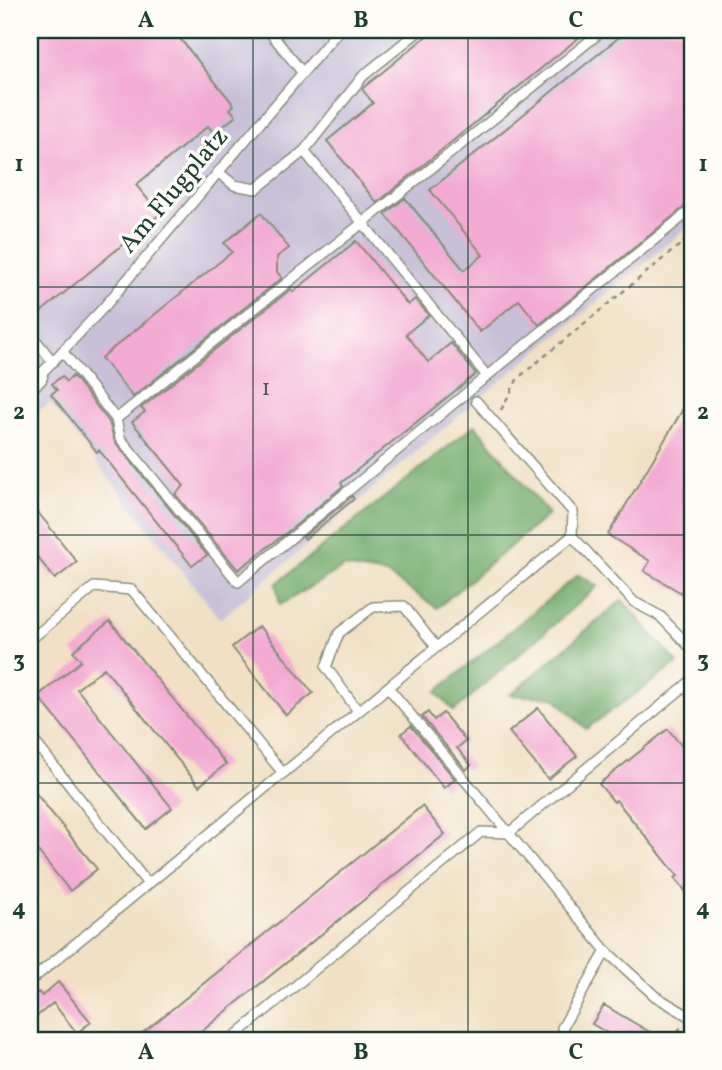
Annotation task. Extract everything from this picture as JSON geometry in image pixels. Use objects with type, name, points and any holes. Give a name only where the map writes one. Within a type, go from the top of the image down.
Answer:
[{"type":"lane","points":[[268,30],[303,72]]},
{"type":"lane","name":"Am Flugplatz","points":[[34,381],[104,307],[338,30]]},
{"type":"lane","points":[[218,172],[234,185],[256,190],[304,151],[363,76],[421,30]]},
{"type":"lane","points":[[116,419],[497,117],[596,32]]},
{"type":"lane","points":[[304,151],[487,376]]},
{"type":"lane","points":[[63,352],[116,419],[120,438],[238,583],[692,209]]},
{"type":"lane","points":[[30,333],[53,362]]},
{"type":"lane","points":[[476,401],[573,512],[572,536],[634,602],[660,616],[692,649]]},
{"type":"lane","points":[[30,981],[572,536]]},
{"type":"lane","points":[[30,640],[94,587],[132,590],[283,773]]},
{"type":"lane","points":[[358,711],[326,667],[339,632],[373,607],[404,606],[436,647]]},
{"type":"lane","points":[[230,1040],[481,832],[509,834],[692,680]]},
{"type":"lane","points":[[388,687],[606,951],[655,996],[690,1016]]},
{"type":"lane","points":[[30,736],[148,884]]},
{"type":"lane","points":[[565,1040],[562,1028],[606,951]]},
{"type":"path","points":[[494,422],[518,378],[692,234]]},
{"type":"path","points":[[672,1040],[690,1016]]},
{"type":"shaded area","points":[[30,30],[692,30],[692,224],[476,401],[220,619],[50,403],[30,417]]},
{"type":"green space","points":[[475,425],[549,514],[437,608],[386,574],[344,567],[280,605],[276,584]]},
{"type":"green space","points":[[578,575],[598,586],[454,711],[436,692]]},
{"type":"green space","points":[[622,600],[678,663],[586,729],[554,697],[510,695]]},
{"type":"building","points":[[30,30],[173,30],[234,105],[230,109],[236,116],[214,133],[208,126],[136,185],[160,214],[30,321]]},
{"type":"building","points":[[434,30],[588,30],[377,203],[327,141],[373,103],[362,89]]},
{"type":"building","points":[[628,30],[692,30],[692,202],[539,325],[519,300],[480,332],[385,214],[405,198],[464,270],[483,255],[430,190]]},
{"type":"building","points":[[261,213],[289,248],[277,257],[277,272],[282,278],[133,397],[101,358],[232,252],[224,243]]},
{"type":"building","points":[[356,241],[408,305],[415,299],[429,315],[406,334],[428,362],[451,343],[476,374],[341,483],[343,486],[295,526],[238,570],[175,494],[184,486],[132,422],[145,412],[141,408]]},
{"type":"building","points":[[62,376],[66,382],[73,376],[109,422],[115,442],[207,555],[192,566],[99,450],[97,452],[51,394],[57,390],[52,384]]},
{"type":"building","points":[[692,394],[692,599],[644,571],[650,561],[608,535]]},
{"type":"building","points":[[352,496],[354,499],[305,539],[303,537]]},
{"type":"building","points":[[30,502],[77,562],[55,579],[30,548]]},
{"type":"building","points":[[110,621],[226,764],[199,786],[104,668],[77,689],[172,808],[146,829],[38,696],[81,661],[73,651]]},
{"type":"building","points":[[259,626],[313,693],[286,715],[232,647]]},
{"type":"building","points":[[538,708],[577,756],[548,779],[509,732]]},
{"type":"building","points":[[428,712],[434,720],[443,713],[466,741],[457,748],[471,765],[466,770],[422,717]]},
{"type":"building","points":[[411,726],[455,779],[444,788],[401,734]]},
{"type":"building","points":[[668,729],[692,759],[692,899],[675,878],[678,876],[616,800],[614,802],[599,784]]},
{"type":"building","points":[[30,786],[97,869],[70,891],[30,841]]},
{"type":"building","points":[[422,806],[445,834],[191,1040],[134,1040]]},
{"type":"building","points":[[58,982],[91,1022],[77,1033],[53,1003],[30,1022],[30,999],[38,992],[42,996]]},
{"type":"building","points":[[604,1005],[663,1040],[619,1040],[592,1024]]}]
